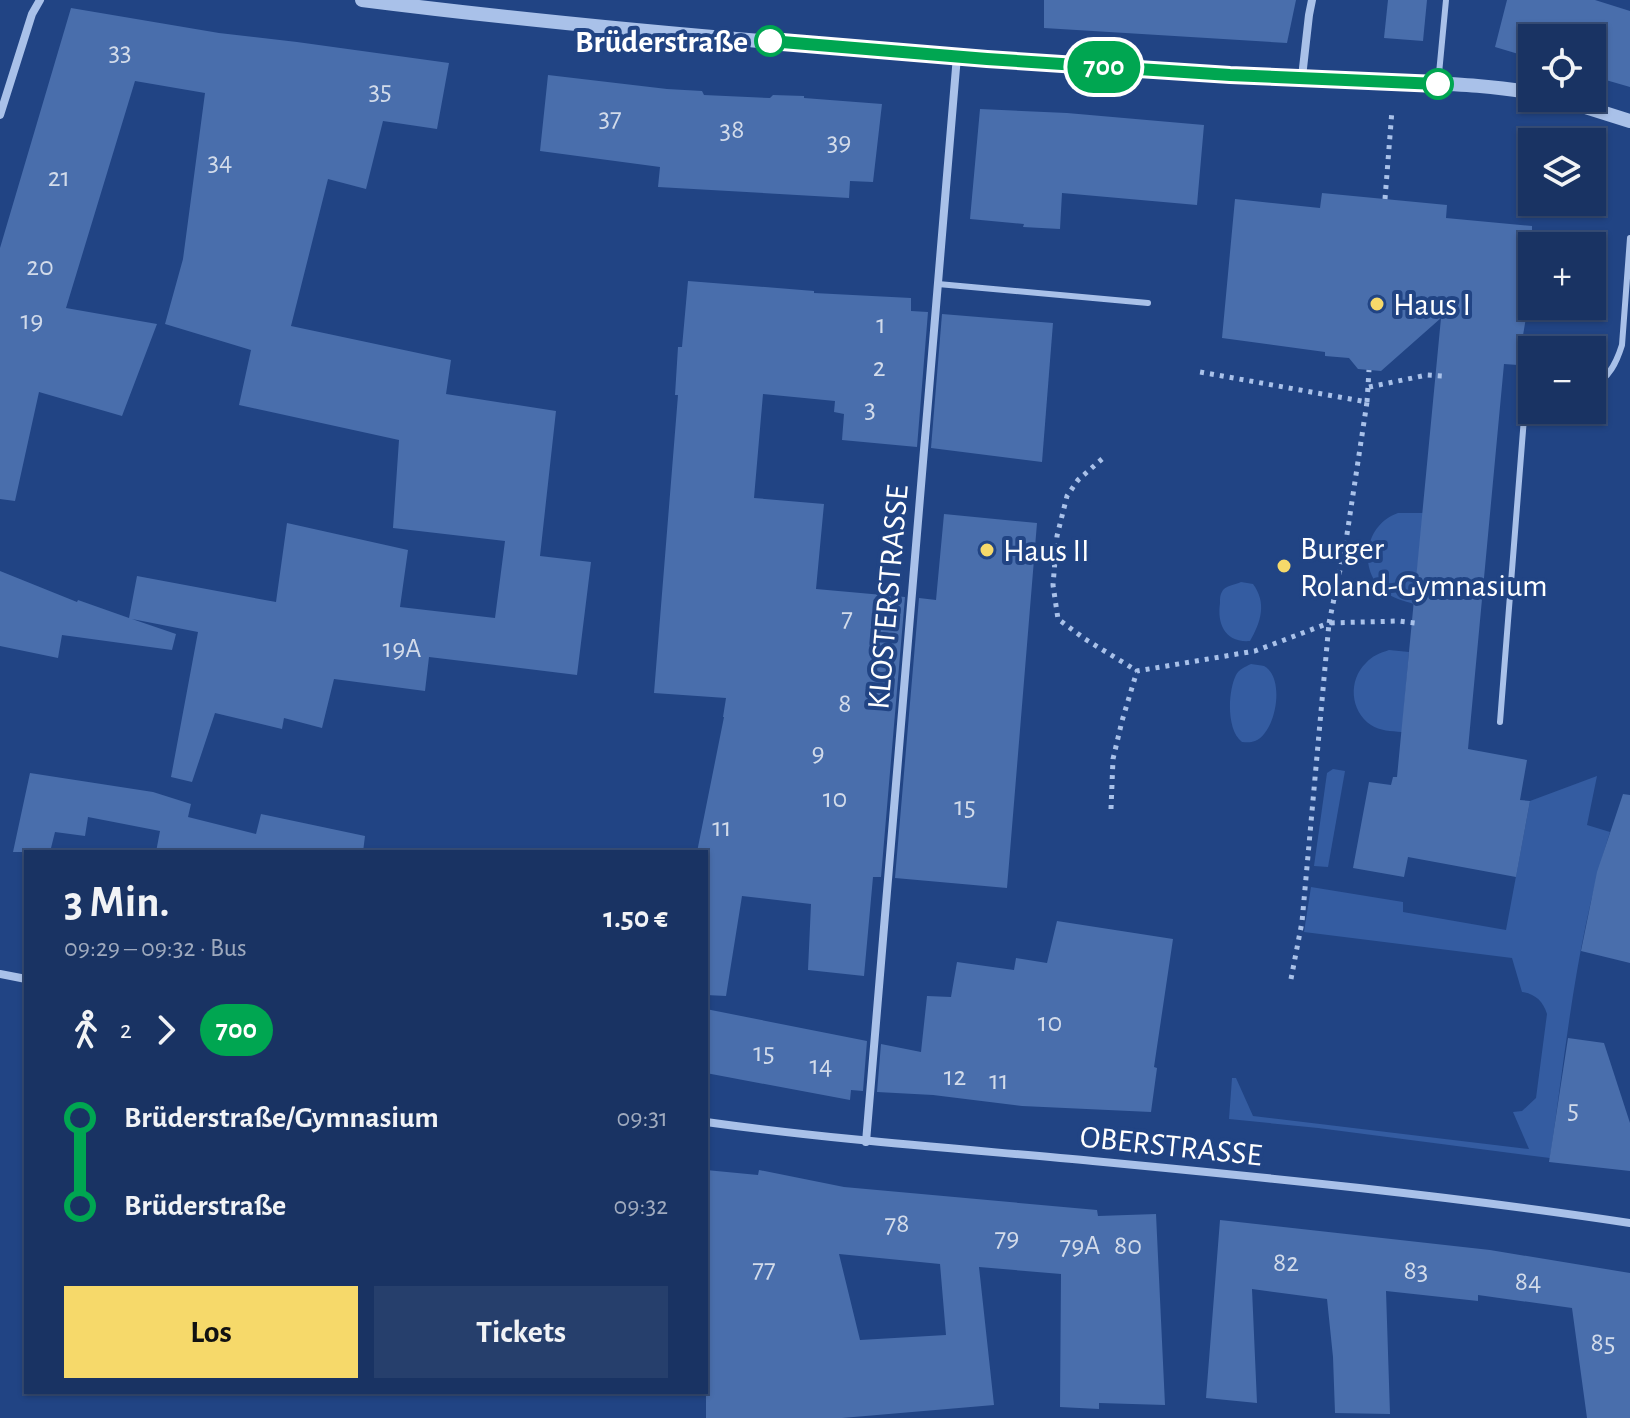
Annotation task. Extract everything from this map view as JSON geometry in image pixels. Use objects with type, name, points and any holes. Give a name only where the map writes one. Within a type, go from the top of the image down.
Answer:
[{"type":"street","points":[[0,115],[32,14],[40,0]]},
{"type":"street","points":[[362,0],[599,26],[957,56],[1518,90]]},
{"type":"street","points":[[1302,77],[1312,0]]},
{"type":"street","name":"KLOSTERSTRASSE","points":[[866,1142],[957,56]]},
{"type":"street","points":[[1603,112],[1630,121]]},
{"type":"street","points":[[0,974],[24,979]]},
{"type":"street","name":"OBERSTRASSE","points":[[708,1122],[866,1142],[1381,1190],[1630,1223]]},
{"type":"lane","points":[[1438,84],[1446,0]]},
{"type":"lane","points":[[1606,376],[1617,360],[1622,345],[1630,238]]},
{"type":"lane","points":[[938,284],[1148,303]]},
{"type":"lane","points":[[1500,722],[1524,424]]},
{"type":"path","points":[[1385,199],[1394,82]]},
{"type":"path","points":[[1291,979],[1302,922],[1329,623],[1346,541],[1369,370]]},
{"type":"path","points":[[1200,372],[1367,402]]},
{"type":"path","points":[[1369,387],[1427,375],[1443,376]]},
{"type":"path","points":[[1102,459],[1078,480],[1067,496],[1057,536],[1053,585],[1058,619],[1137,671],[1255,651],[1329,623],[1415,623]]},
{"type":"path","points":[[1111,809],[1113,759],[1137,671]]},
{"type":"shaded area","points":[[1398,513],[1423,513],[1414,604],[1385,592],[1376,583],[1368,560],[1372,537],[1378,527]]},
{"type":"shaded area","points":[[1241,582],[1253,584],[1260,598],[1259,620],[1250,641],[1234,639],[1224,631],[1220,618],[1223,590]]},
{"type":"shaded area","points":[[1389,650],[1409,652],[1402,732],[1382,730],[1371,725],[1355,704],[1354,686],[1360,670],[1371,658]]},
{"type":"shaded area","points":[[1251,664],[1264,666],[1271,672],[1275,682],[1276,705],[1262,736],[1253,742],[1242,742],[1231,720],[1231,691],[1236,675]]},
{"type":"shaded area","points":[[1333,769],[1345,771],[1328,867],[1314,866],[1327,773]]},
{"type":"shaded area","points":[[1597,776],[1587,825],[1610,832],[1580,953],[1550,1158],[1229,1119],[1232,1078],[1236,1078],[1253,1116],[1529,1149],[1513,1112],[1522,1111],[1536,1098],[1547,1014],[1538,999],[1522,992],[1512,958],[1304,932],[1311,887],[1403,902],[1403,912],[1506,930],[1530,801]]},
{"type":"building","points":[[1044,0],[1296,0],[1287,43],[1044,28]]},
{"type":"building","points":[[1388,0],[1427,0],[1423,41],[1384,38]]},
{"type":"building","points":[[1507,0],[1595,0],[1630,11],[1630,87],[1606,80],[1606,24],[1518,24],[1518,54],[1495,47]]},
{"type":"building","points":[[71,8],[219,33],[449,63],[437,129],[383,121],[366,189],[328,179],[291,326],[451,360],[446,394],[556,411],[540,556],[591,562],[577,675],[429,657],[425,691],[334,679],[322,728],[284,718],[282,729],[215,713],[192,782],[171,777],[198,632],[132,619],[176,634],[172,650],[62,635],[58,658],[0,646],[0,571],[77,602],[129,618],[137,576],[276,602],[287,523],[408,550],[400,607],[495,618],[505,541],[393,528],[399,440],[239,405],[251,350],[165,324],[183,259],[205,93],[135,81],[66,308],[157,324],[122,416],[39,392],[15,501],[0,499],[0,248]]},
{"type":"building","points":[[548,75],[702,91],[704,95],[804,96],[882,104],[873,182],[850,181],[849,198],[658,187],[660,167],[540,151]]},
{"type":"building","points":[[980,109],[1204,125],[1197,205],[1062,193],[1060,229],[970,219]]},
{"type":"building","points":[[1322,193],[1447,205],[1446,218],[1532,226],[1532,232],[1518,232],[1518,320],[1526,320],[1523,336],[1518,336],[1518,365],[1504,364],[1468,749],[1527,760],[1520,800],[1530,801],[1516,877],[1408,857],[1404,877],[1353,868],[1369,782],[1391,785],[1393,777],[1397,777],[1441,318],[1381,371],[1358,369],[1349,358],[1325,356],[1325,352],[1222,338],[1235,199],[1320,208]]},
{"type":"building","points":[[688,281],[911,298],[911,311],[928,312],[917,447],[842,440],[844,414],[834,412],[835,401],[763,394],[754,498],[824,504],[816,589],[905,597],[881,877],[873,877],[864,976],[808,970],[811,904],[742,896],[726,996],[708,995],[708,850],[697,850],[726,698],[654,693],[678,395],[675,395],[678,347],[682,347]]},
{"type":"building","points":[[942,314],[1053,323],[1042,462],[931,448]]},
{"type":"building","points":[[944,514],[1037,523],[1007,888],[895,878],[919,598],[936,600]]},
{"type":"building","points":[[30,773],[153,792],[191,804],[188,817],[256,834],[261,814],[365,836],[363,850],[156,850],[160,831],[88,817],[85,836],[55,832],[50,850],[13,852]]},
{"type":"building","points":[[1623,794],[1630,795],[1630,963],[1581,951],[1597,872]]},
{"type":"building","points":[[1057,921],[1173,939],[1154,1067],[1157,1068],[1151,1112],[1022,1106],[877,1092],[881,1044],[921,1052],[927,996],[951,997],[957,962],[1014,970],[1016,958],[1047,963]]},
{"type":"building","points":[[708,1009],[867,1041],[863,1091],[851,1090],[850,1100],[708,1073]]},
{"type":"building","points":[[1568,1038],[1604,1043],[1630,1123],[1630,1171],[1549,1162]]},
{"type":"building","points":[[708,1170],[758,1175],[759,1170],[844,1187],[1097,1210],[1098,1216],[1156,1214],[1165,1405],[1099,1403],[1099,1409],[1060,1407],[1061,1274],[979,1267],[994,1405],[842,1418],[706,1418]],"holes":[[[839,1254],[940,1264],[946,1335],[860,1340]]]},
{"type":"building","points":[[1220,1220],[1490,1250],[1630,1273],[1630,1418],[1587,1418],[1572,1308],[1478,1295],[1478,1301],[1386,1291],[1390,1414],[1335,1413],[1327,1299],[1252,1289],[1257,1403],[1206,1398]]},
{"type":"bus line","name":"700","points":[[770,41],[1230,75],[1438,84]]},
{"type":"place","name":"Brüderstraße","points":[[770,41]]},
{"type":"place","name":"Haus I","points":[[1377,304]]},
{"type":"place","name":"Haus II","points":[[987,550]]},
{"type":"place","name":"Burger Roland-Gymnasium","points":[[1284,566]]}]
